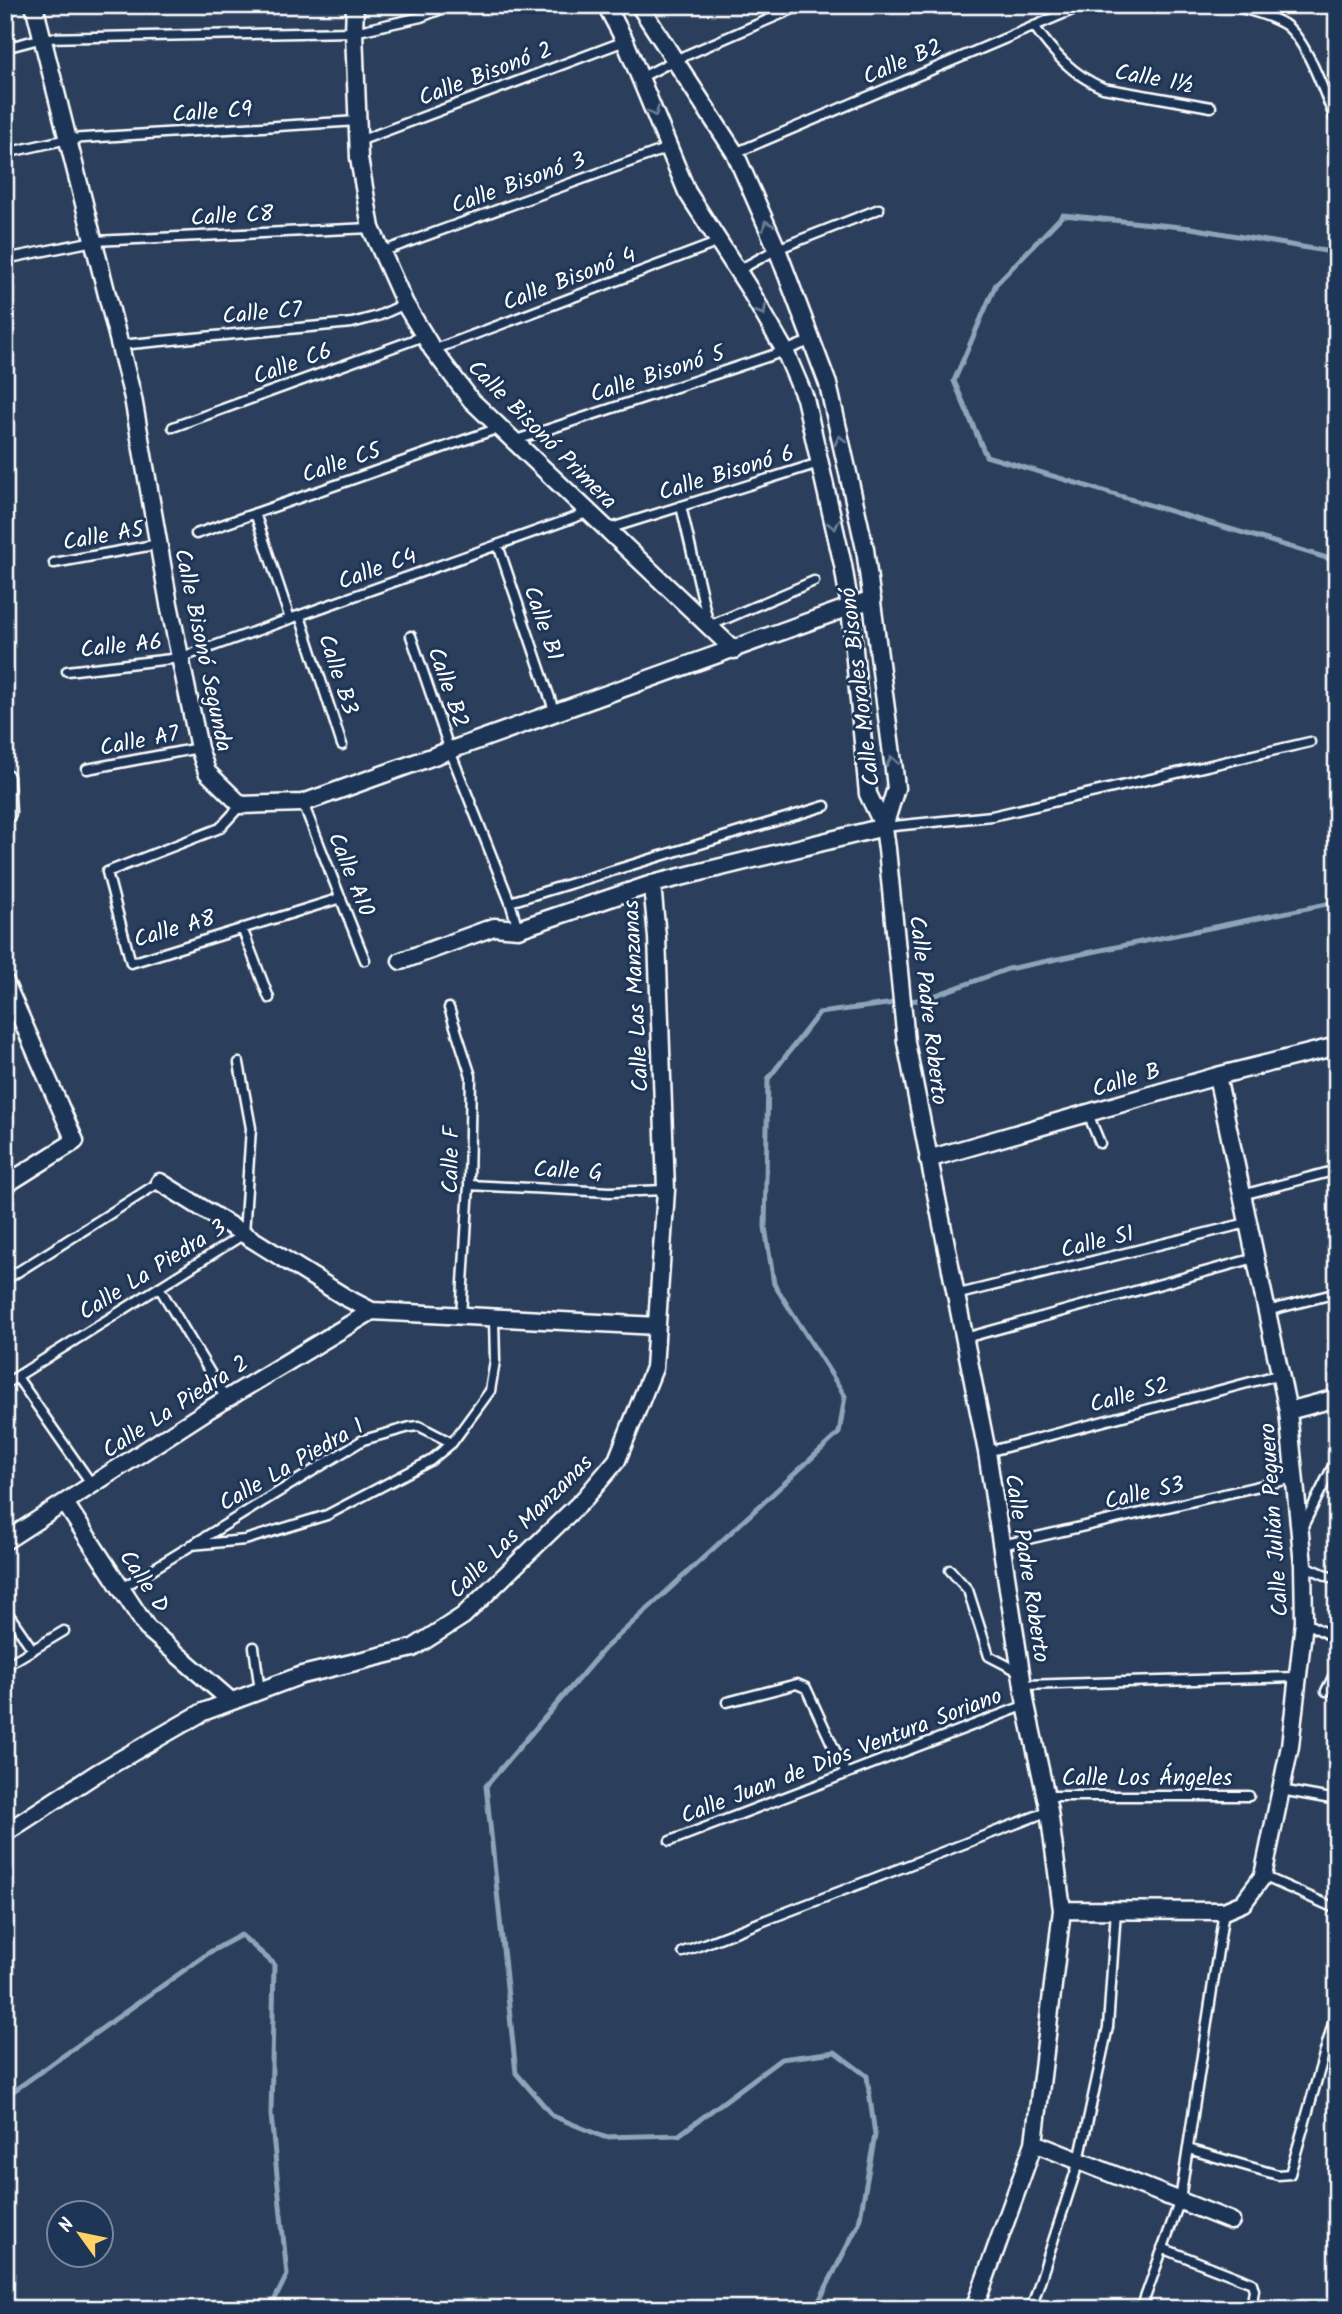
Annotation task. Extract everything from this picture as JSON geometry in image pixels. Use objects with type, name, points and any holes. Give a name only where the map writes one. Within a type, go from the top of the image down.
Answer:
[{"type":"street","name":"Calle Bisonó Segunda","points":[[34,5],[133,398],[199,748],[207,772],[240,805]]},
{"type":"street","name":"Calle Bisonó Primera","points":[[355,5],[359,158],[372,228],[405,304],[429,343],[471,400],[734,650]]},
{"type":"street","name":"Calle Morales Bisonó","points":[[606,5],[625,41],[687,192],[785,351],[805,398],[843,565],[850,608],[868,794],[884,827]]},
{"type":"street","name":"Calle Morales Bisonó","points":[[639,5],[735,153],[777,249],[828,384],[865,549],[896,788],[884,827]]},
{"type":"street","points":[[240,805],[303,803],[872,599]]},
{"type":"street","points":[[5,777],[5,816]]},
{"type":"street","points":[[401,961],[494,927],[518,929],[652,884],[884,827]]},
{"type":"street","name":"Calle Padre Roberto","points":[[884,827],[906,1042],[987,1452],[1026,1705],[1047,1804],[1062,1910],[1034,2143],[974,2309]]},
{"type":"street","name":"Calle Las Manzanas","points":[[5,1833],[97,1773],[202,1712],[302,1675],[413,1648],[463,1616],[585,1498],[617,1460],[654,1368],[666,1190],[657,937],[652,884]]},
{"type":"street","points":[[5,982],[75,1141],[7,1177]]},
{"type":"street","name":"Calle B","points":[[928,1159],[1217,1076],[1337,1046]]},
{"type":"street","name":"Calle Julián Peguero","points":[[1217,1076],[1288,1411],[1303,1566],[1304,1622],[1290,1746],[1263,1876],[1242,1903],[1224,1911]]},
{"type":"street","points":[[160,1182],[372,1311],[657,1326]]},
{"type":"street","name":"Calle La Piedra 2","points":[[5,1541],[226,1399],[372,1311]]},
{"type":"street","points":[[1288,1411],[1337,1398]]},
{"type":"street","name":"Calle D","points":[[65,1503],[148,1628],[231,1701]]},
{"type":"street","points":[[1062,1910],[1224,1911]]},
{"type":"street","points":[[1034,2143],[1231,2221]]},
{"type":"lane","points":[[5,48],[43,38],[354,32],[421,17],[452,5]]},
{"type":"lane","points":[[640,78],[802,5]]},
{"type":"lane","name":"Calle B2","points":[[735,153],[1084,5]]},
{"type":"lane","points":[[1227,5],[1248,9],[1285,24],[1301,41],[1337,124]]},
{"type":"lane","name":"Calle 1½","points":[[1034,26],[1052,52],[1071,70],[1103,89],[1211,107]]},
{"type":"lane","name":"Calle Bisonó 2","points":[[359,141],[625,41]]},
{"type":"lane","name":"Calle C9","points":[[5,153],[68,139],[358,121]]},
{"type":"lane","name":"Calle Bisonó 3","points":[[381,252],[668,148]]},
{"type":"lane","points":[[737,271],[777,249],[879,209]]},
{"type":"lane","name":"Calle C8","points":[[5,259],[94,241],[372,228]]},
{"type":"lane","name":"Calle Bisonó 4","points":[[429,343],[719,242]]},
{"type":"lane","name":"Calle C7","points":[[120,345],[352,323],[378,316],[405,304]]},
{"type":"lane","name":"Calle Bisonó 5","points":[[513,441],[812,341]]},
{"type":"lane","name":"Calle C6","points":[[173,427],[429,343]]},
{"type":"lane","name":"Calle C5","points":[[196,534],[499,428]]},
{"type":"lane","name":"Calle Bisonó 6","points":[[605,530],[819,463]]},
{"type":"lane","points":[[681,506],[709,626],[814,581]]},
{"type":"lane","name":"Calle B3","points":[[255,513],[290,619]]},
{"type":"lane","name":"Calle C4","points":[[180,658],[587,513]]},
{"type":"lane","name":"Calle A5","points":[[54,563],[159,544]]},
{"type":"lane","name":"Calle B1","points":[[498,545],[555,713]]},
{"type":"lane","name":"Calle B3","points":[[300,616],[342,745]]},
{"type":"lane","name":"Calle B2","points":[[411,636],[450,751],[510,902],[518,929]]},
{"type":"lane","name":"Calle A6","points":[[67,671],[180,658]]},
{"type":"lane","points":[[884,827],[1001,814],[1310,742]]},
{"type":"lane","name":"Calle A7","points":[[87,769],[199,748]]},
{"type":"lane","name":"Calle A10","points":[[303,803],[365,960]]},
{"type":"lane","name":"Calle A8","points":[[240,805],[220,828],[107,872],[131,963],[341,898]]},
{"type":"lane","points":[[510,902],[825,806]]},
{"type":"lane","points":[[242,928],[270,998]]},
{"type":"lane","name":"Calle F","points":[[449,1008],[471,1076],[469,1185],[461,1317]]},
{"type":"lane","name":"Calle La Piedra 3","points":[[5,1384],[244,1234],[251,1128],[239,1063]]},
{"type":"lane","points":[[1088,1114],[1100,1143]]},
{"type":"lane","points":[[1242,1195],[1337,1170]]},
{"type":"lane","points":[[5,1280],[160,1182]]},
{"type":"lane","name":"Calle G","points":[[469,1185],[610,1192],[666,1190]]},
{"type":"lane","name":"Calle S1","points":[[956,1295],[1247,1223]]},
{"type":"lane","points":[[965,1338],[1255,1258]]},
{"type":"lane","points":[[159,1287],[226,1399]]},
{"type":"lane","points":[[1266,1311],[1337,1293]]},
{"type":"lane","name":"Calle La Piedra 1","points":[[191,1545],[245,1540],[327,1515],[430,1461],[452,1443],[490,1391],[495,1360],[494,1319]]},
{"type":"lane","name":"Calle S2","points":[[987,1452],[1281,1374]]},
{"type":"lane","points":[[17,1377],[93,1486]]},
{"type":"lane","name":"Calle La Piedra 1","points":[[122,1588],[363,1440],[419,1426],[452,1443]]},
{"type":"lane","points":[[1299,1533],[1337,1458]]},
{"type":"lane","name":"Calle S3","points":[[1002,1545],[1294,1478]]},
{"type":"lane","points":[[1303,1566],[1337,1580]]},
{"type":"lane","points":[[950,1570],[968,1590],[989,1656],[1014,1669],[1020,1668]]},
{"type":"lane","points":[[5,1609],[33,1650]]},
{"type":"lane","points":[[1304,1622],[1337,1639]]},
{"type":"lane","points":[[5,1666],[64,1632]]},
{"type":"lane","points":[[254,1647],[260,1691]]},
{"type":"lane","points":[[1326,1691],[1337,1669]]},
{"type":"lane","points":[[1023,1685],[1296,1677]]},
{"type":"lane","points":[[727,1702],[797,1684],[806,1688],[846,1774]]},
{"type":"lane","name":"Calle Juan de Dios Ventura Soriano","points":[[670,1842],[1026,1705]]},
{"type":"lane","points":[[1281,1790],[1337,1800]]},
{"type":"lane","name":"Calle Los Ángeles","points":[[1047,1804],[1249,1796]]},
{"type":"lane","points":[[683,1952],[1047,1804]]},
{"type":"lane","points":[[1263,1876],[1337,1909]]},
{"type":"lane","points":[[1031,2309],[1079,2161],[1108,2027],[1116,1910]]},
{"type":"lane","points":[[1141,2309],[1180,2200],[1224,1911]]},
{"type":"lane","points":[[1188,2149],[1279,2175],[1290,2174],[1337,2009]]},
{"type":"lane","points":[[1162,2248],[1252,2283],[1254,2290],[1251,2309]]},
{"type":"waterway","points":[[1337,253],[1191,228],[1063,215],[996,284],[954,381],[986,456],[1337,561]]},
{"type":"waterway","points":[[815,2309],[859,2223],[875,2135],[867,2076],[835,2052],[781,2059],[679,2135],[604,2137],[553,2116],[516,2073],[486,1786],[604,1649],[839,1433],[845,1396],[774,1284],[765,1227],[768,1079],[819,1013],[925,999],[1008,969],[1337,902]]},
{"type":"waterway","points":[[5,2097],[210,1952],[241,1935],[274,1964],[271,2115],[287,2275],[270,2309]]}]
